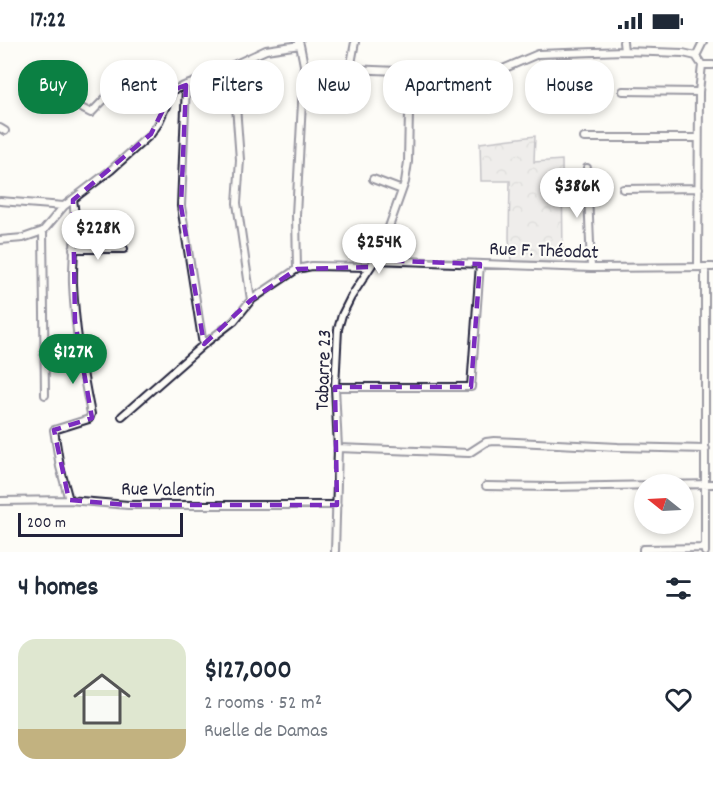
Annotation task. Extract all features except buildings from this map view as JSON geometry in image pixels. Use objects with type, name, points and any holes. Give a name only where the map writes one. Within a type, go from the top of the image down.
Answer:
[{"type":"street","points":[[355,42],[347,68],[383,71]]},
{"type":"street","points":[[623,42],[624,51]]},
{"type":"street","points":[[696,56],[703,42]]},
{"type":"street","points":[[244,60],[266,50],[299,44],[304,65],[296,215],[297,269]]},
{"type":"street","points":[[513,65],[538,54],[624,51],[683,52],[696,56],[702,64],[699,92],[699,188],[709,353],[710,420],[706,449],[709,484],[705,550],[643,549],[643,552]]},
{"type":"street","points":[[702,64],[713,65]]},
{"type":"street","points":[[178,88],[190,83]]},
{"type":"street","points":[[186,85],[181,206],[203,345]]},
{"type":"street","points":[[622,91],[699,92]]},
{"type":"street","points":[[88,111],[91,113],[100,104]]},
{"type":"street","points":[[0,240],[23,238],[43,231],[64,206],[111,170],[151,134],[162,114]]},
{"type":"street","points":[[237,114],[240,160],[237,203],[251,300]]},
{"type":"street","name":"Tabarre 23","points":[[335,552],[338,448],[335,387],[337,344],[342,315],[375,260],[402,189],[408,162],[408,114]]},
{"type":"street","points":[[584,138],[698,138]]},
{"type":"street","points":[[587,168],[591,268]]},
{"type":"street","points":[[373,179],[402,189]]},
{"type":"street","points":[[623,189],[699,188]]},
{"type":"street","points":[[69,500],[54,430],[89,419],[91,414],[79,355],[73,284],[74,200]]},
{"type":"street","points":[[0,201],[64,206]]},
{"type":"street","points":[[43,231],[45,395]]},
{"type":"street","points":[[72,249],[124,249]]},
{"type":"street","name":"Rue F. Théodat","points":[[375,260],[591,268],[713,267]]},
{"type":"street","points":[[335,387],[471,387],[480,264]]},
{"type":"street","points":[[122,416],[234,321],[251,300],[297,269],[312,266],[370,267]]},
{"type":"street","points":[[338,448],[469,453],[486,442],[494,441],[706,449]]},
{"type":"street","points":[[486,486],[709,484]]},
{"type":"street","name":"Rue Valentin","points":[[0,501],[69,500],[128,505],[337,505]]},
{"type":"highlighted area","points":[[186,85],[181,206],[204,344],[251,300],[297,269],[370,267],[375,260],[480,264],[471,387],[335,387],[337,505],[128,505],[69,500],[54,430],[92,418],[75,321],[73,200],[151,134],[173,90]]},
{"type":"green space","points":[[535,136],[534,162],[562,160],[563,262],[511,261],[510,181],[481,181],[480,143]]}]
